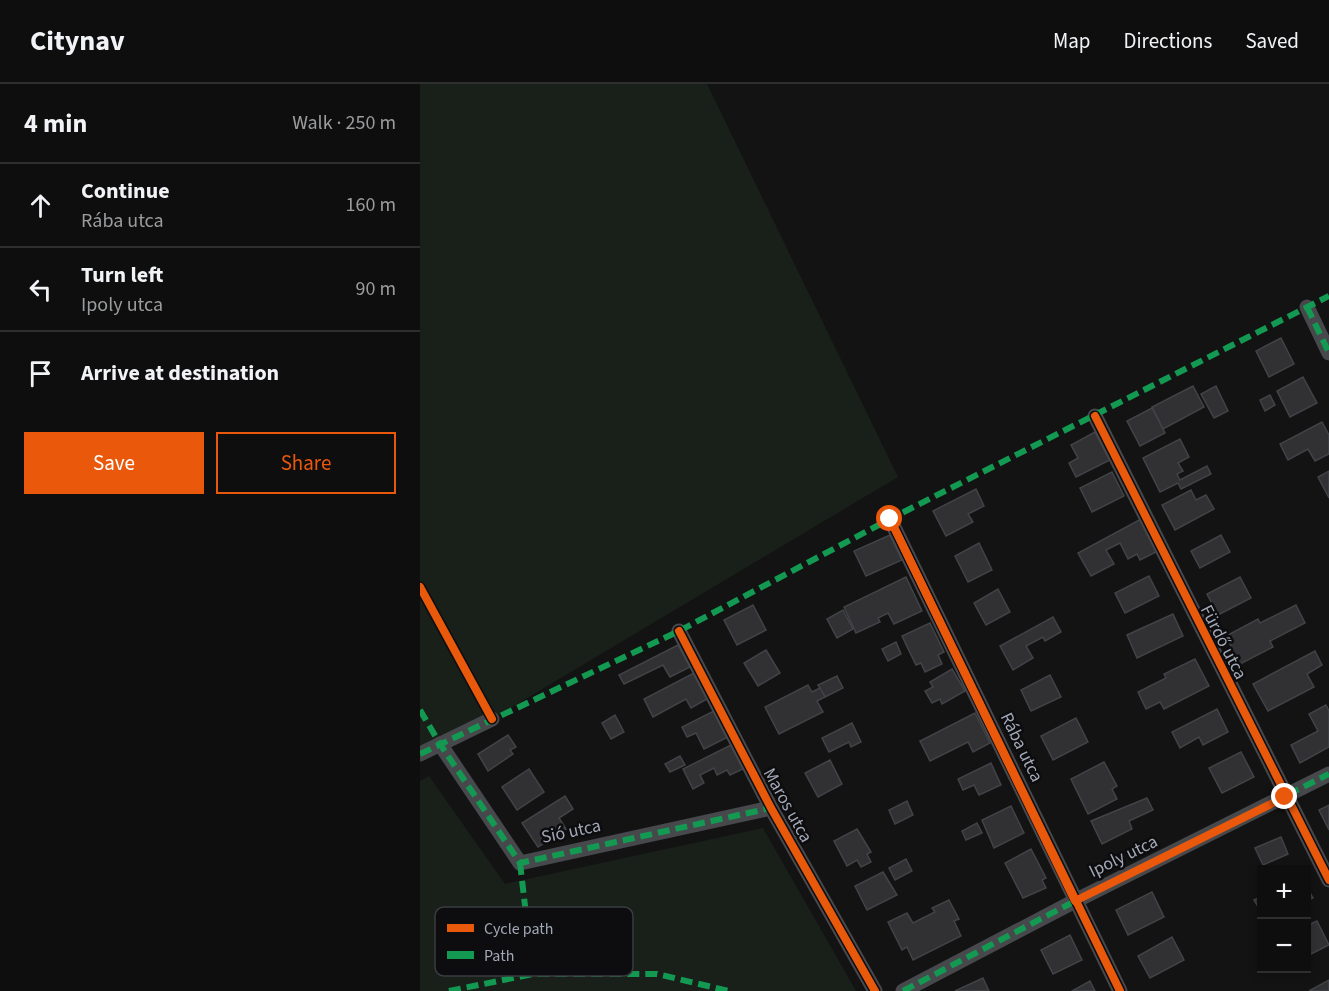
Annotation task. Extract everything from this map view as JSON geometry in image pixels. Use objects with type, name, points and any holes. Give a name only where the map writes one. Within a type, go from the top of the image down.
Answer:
[{"type":"street","points":[[1307,307],[1329,353]]},
{"type":"street","name":"Fürdő utca","points":[[1095,416],[1285,797],[1329,880]]},
{"type":"street","name":"Rába utca","points":[[890,519],[1120,991]]},
{"type":"street","name":"Maros utca","points":[[679,632],[771,808],[875,991]]},
{"type":"street","points":[[420,754],[492,719]]},
{"type":"street","name":"Sió utca","points":[[440,744],[520,863],[771,808]]},
{"type":"street","name":"Ipoly utca","points":[[903,991],[1075,901],[1329,774]]},
{"type":"shaded area","points":[[420,84],[707,84],[898,477],[492,719],[420,754]]},
{"type":"shaded area","points":[[429,776],[505,884],[763,828],[856,991],[420,991],[420,781]]},
{"type":"building","points":[[1281,338],[1294,364],[1269,377],[1256,351]]},
{"type":"building","points":[[1303,377],[1317,403],[1290,417],[1277,391]]},
{"type":"building","points":[[1193,386],[1204,407],[1163,429],[1152,407]]},
{"type":"building","points":[[1216,386],[1228,411],[1214,418],[1201,394]]},
{"type":"building","points":[[1270,395],[1275,405],[1265,411],[1260,400]]},
{"type":"building","points":[[1152,408],[1165,433],[1140,446],[1127,421]]},
{"type":"building","points":[[1322,422],[1329,435],[1329,454],[1315,461],[1308,449],[1288,460],[1280,444]]},
{"type":"building","points":[[1095,432],[1110,460],[1076,477],[1069,463],[1078,458],[1071,445]]},
{"type":"building","points":[[1180,439],[1189,457],[1178,463],[1183,471],[1177,474],[1180,480],[1207,466],[1211,474],[1181,489],[1178,483],[1160,492],[1143,458]]},
{"type":"building","points":[[1329,471],[1329,498],[1318,477]]},
{"type":"building","points":[[1112,472],[1124,496],[1092,512],[1080,488]]},
{"type":"building","points":[[976,489],[984,506],[968,514],[973,522],[946,536],[933,511]]},
{"type":"building","points":[[1191,490],[1196,500],[1206,495],[1214,509],[1175,530],[1162,505]]},
{"type":"building","points":[[1141,519],[1158,551],[1140,560],[1137,554],[1128,559],[1120,543],[1106,550],[1114,564],[1091,576],[1078,553]]},
{"type":"building","points":[[890,535],[902,560],[866,576],[854,551]]},
{"type":"building","points":[[1221,535],[1230,552],[1200,568],[1191,551]]},
{"type":"building","points":[[979,543],[992,570],[968,582],[955,556]]},
{"type":"building","points":[[1149,576],[1159,596],[1125,613],[1115,593]]},
{"type":"building","points":[[906,577],[922,611],[894,624],[888,613],[878,618],[880,622],[856,633],[844,607]]},
{"type":"building","points":[[1240,577],[1251,598],[1218,615],[1207,594]]},
{"type":"building","points":[[998,589],[1010,612],[986,625],[974,603]]},
{"type":"building","points":[[753,605],[766,630],[737,645],[724,620]]},
{"type":"building","points":[[1296,605],[1305,623],[1270,641],[1273,647],[1240,664],[1226,636],[1258,619],[1260,623]]},
{"type":"building","points":[[843,610],[853,629],[837,638],[827,619]]},
{"type":"building","points":[[1173,614],[1183,636],[1137,658],[1127,635]]},
{"type":"building","points":[[1053,617],[1061,632],[1045,641],[1043,637],[1026,646],[1033,658],[1013,670],[1000,646]]},
{"type":"building","points":[[930,623],[944,652],[938,655],[942,664],[925,672],[921,663],[916,665],[902,636]]},
{"type":"building","points":[[896,642],[901,654],[888,661],[882,649]]},
{"type":"building","points":[[678,645],[690,667],[670,677],[663,665],[624,684],[619,675]]},
{"type":"building","points":[[766,650],[780,673],[758,686],[744,663]]},
{"type":"building","points":[[1315,651],[1322,665],[1307,674],[1314,687],[1268,711],[1253,684]]},
{"type":"building","points":[[1195,659],[1209,686],[1164,709],[1160,702],[1146,709],[1138,692],[1166,678],[1164,674]]},
{"type":"building","points":[[952,669],[965,691],[942,704],[940,699],[932,703],[925,691],[933,687],[930,682]]},
{"type":"building","points":[[694,673],[707,699],[691,708],[686,699],[653,717],[644,699]]},
{"type":"building","points":[[1050,675],[1061,697],[1031,711],[1021,690]]},
{"type":"building","points":[[837,676],[843,688],[825,697],[818,685]]},
{"type":"building","points":[[808,685],[812,692],[820,688],[825,697],[817,701],[823,712],[779,734],[765,707]]},
{"type":"building","points":[[1326,705],[1329,711],[1329,747],[1300,763],[1291,745],[1318,731],[1309,714]]},
{"type":"building","points":[[1217,709],[1228,732],[1203,745],[1199,737],[1180,748],[1172,732]]},
{"type":"building","points":[[714,711],[728,737],[704,749],[696,733],[687,737],[682,727]]},
{"type":"building","points":[[975,713],[990,743],[973,752],[968,742],[930,761],[920,741]]},
{"type":"building","points":[[615,715],[624,732],[611,739],[602,723]]},
{"type":"building","points":[[1076,718],[1088,742],[1053,760],[1041,736]]},
{"type":"building","points":[[852,723],[861,742],[851,747],[849,742],[829,752],[822,738]]},
{"type":"building","points":[[508,735],[516,747],[510,750],[513,754],[488,771],[478,754]]},
{"type":"building","points":[[731,745],[743,769],[730,775],[727,770],[717,775],[714,768],[700,775],[704,783],[693,789],[683,769]]},
{"type":"building","points":[[1241,752],[1254,777],[1222,793],[1209,768]]},
{"type":"building","points":[[680,756],[685,765],[670,772],[665,764]]},
{"type":"building","points":[[830,760],[842,784],[818,797],[805,773]]},
{"type":"building","points":[[1104,762],[1117,786],[1112,789],[1117,799],[1088,814],[1071,779]]},
{"type":"building","points":[[991,763],[1001,785],[979,795],[974,785],[963,790],[958,779]]},
{"type":"building","points":[[529,769],[544,792],[517,810],[502,787]]},
{"type":"building","points":[[565,796],[573,809],[559,818],[566,829],[538,847],[522,823]]},
{"type":"building","points":[[1147,798],[1153,810],[1129,821],[1132,829],[1102,844],[1091,821]]},
{"type":"building","points":[[907,801],[913,815],[895,824],[889,810]]},
{"type":"building","points":[[1329,805],[1329,830],[1319,810]]},
{"type":"building","points":[[1011,806],[1024,833],[994,848],[982,820]]},
{"type":"building","points":[[977,823],[982,833],[966,840],[962,831]]},
{"type":"building","points":[[857,829],[871,852],[867,854],[871,862],[861,867],[857,860],[847,866],[834,841]]},
{"type":"building","points":[[1281,837],[1288,854],[1263,865],[1255,848]]},
{"type":"building","points":[[1031,849],[1046,878],[1042,880],[1046,888],[1023,898],[1005,863]]},
{"type":"building","points":[[906,859],[912,871],[895,880],[889,868]]},
{"type":"building","points":[[883,872],[897,895],[867,910],[855,886]]},
{"type":"building","points":[[1152,892],[1164,917],[1128,935],[1116,910]]},
{"type":"building","points":[[949,900],[959,919],[954,921],[961,936],[913,960],[907,947],[902,950],[888,922],[907,913],[913,923],[935,912],[932,908]]},
{"type":"building","points":[[1317,921],[1329,945],[1311,954],[1311,924]]},
{"type":"building","points":[[1070,935],[1082,960],[1053,974],[1041,950]]},
{"type":"building","points":[[1172,937],[1184,960],[1150,978],[1138,956]]},
{"type":"building","points":[[983,978],[989,991],[955,991]]},
{"type":"building","points":[[1329,980],[1329,991],[1309,991]]},
{"type":"building","points":[[1090,981],[1095,991],[1072,991]]},
{"type":"marked path","points":[[420,754],[679,631],[890,519],[1329,296]]},
{"type":"marked path","points":[[1307,307],[1329,353]]},
{"type":"marked path","points":[[420,710],[440,744],[520,863],[771,808]]},
{"type":"marked path","points":[[903,991],[1075,901],[1329,774]]},
{"type":"marked path","points":[[520,863],[525,907]]},
{"type":"marked path","points":[[633,974],[657,974],[729,991]]},
{"type":"marked path","points":[[449,991],[523,976]]},
{"type":"cycle path","points":[[1095,416],[1329,880]]},
{"type":"cycle path","points":[[890,519],[1120,991]]},
{"type":"cycle path","points":[[420,587],[492,719]]},
{"type":"cycle path","points":[[679,631],[771,808],[875,991]]},
{"type":"route","points":[[890,519],[1075,901],[1285,797]]}]
